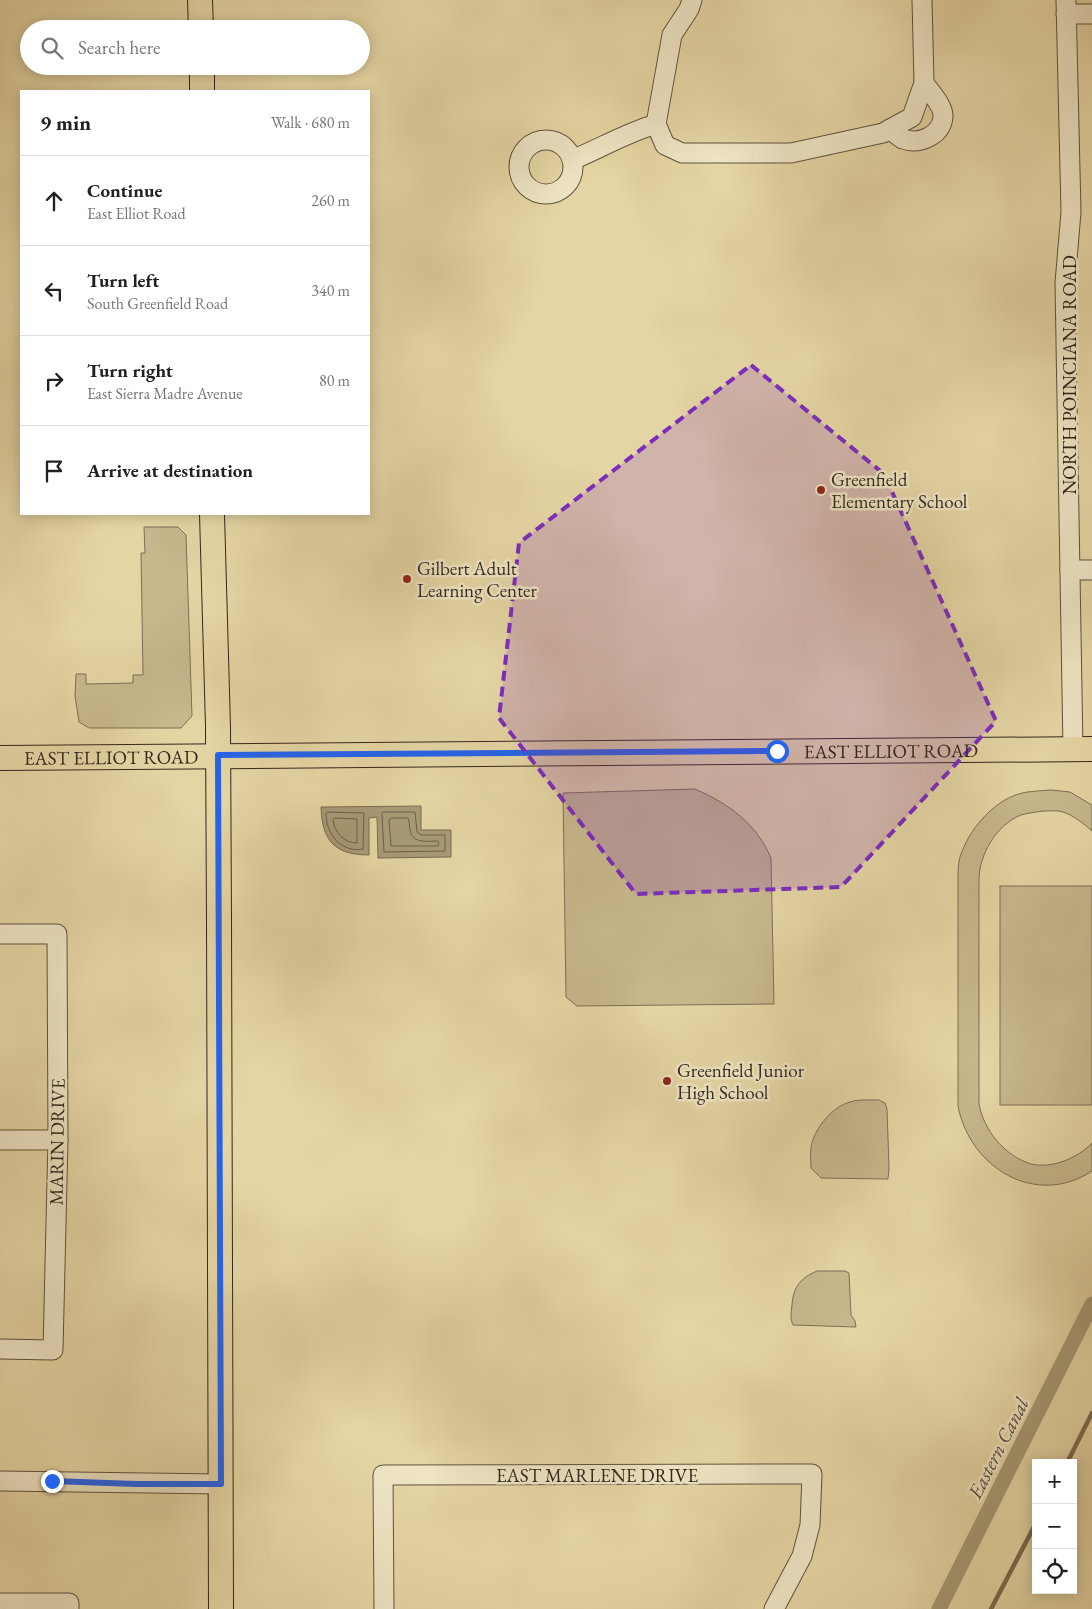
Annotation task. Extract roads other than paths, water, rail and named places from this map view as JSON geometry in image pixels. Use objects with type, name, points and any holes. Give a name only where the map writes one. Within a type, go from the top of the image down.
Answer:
[{"type":"main road","points":[[200,0],[201,20]]},
{"type":"main road","points":[[202,75],[202,90]]},
{"type":"main road","points":[[212,515],[218,755],[221,1609]]},
{"type":"main road","name":"EAST ELLIOT ROAD","points":[[0,758],[1083,749]]},
{"type":"street","points":[[692,0],[689,9],[672,35],[656,124],[665,145],[682,153],[791,153],[883,133],[912,117],[924,83],[922,0]]},
{"type":"street","points":[[1066,7],[1092,14]]},
{"type":"street","name":"NORTH POINCIANA ROAD","points":[[1066,7],[1071,212],[1065,282],[1070,570],[1083,749]]},
{"type":"street","points":[[890,129],[903,139],[918,141],[929,137],[939,128],[943,117],[940,107],[924,83]]},
{"type":"street","points":[[572,160],[604,147],[631,132],[656,124]]},
{"type":"street","points":[[1070,570],[1092,570]]},
{"type":"street","name":"MARIN DRIVE","points":[[0,934],[57,934],[58,1140],[53,1350],[0,1350]]},
{"type":"street","points":[[0,1140],[58,1140]]},
{"type":"street","name":"EAST MARLENE DRIVE","points":[[384,1609],[383,1475],[812,1474],[810,1525],[802,1556],[774,1609]]},
{"type":"street","points":[[0,1481],[221,1484]]},
{"type":"street","points":[[0,1602],[69,1606]]},
{"type":"water","points":[[421,806],[421,830],[451,830],[451,857],[378,858],[377,817],[369,818],[369,855],[339,849],[333,844],[324,829],[321,807]]},
{"type":"waterway","name":"Eastern Canal","points":[[939,1609],[1092,1304]]},
{"type":"waterway","points":[[1069,1459],[1092,1413]]},
{"type":"waterway","points":[[991,1609],[1032,1531]]},
{"type":"place","name":"Greenfield Elementary School","points":[[821,490]]},
{"type":"place","name":"Gilbert Adult Learning Center","points":[[407,579]]},
{"type":"place","name":"Greenfield Junior High School","points":[[667,1081]]}]
